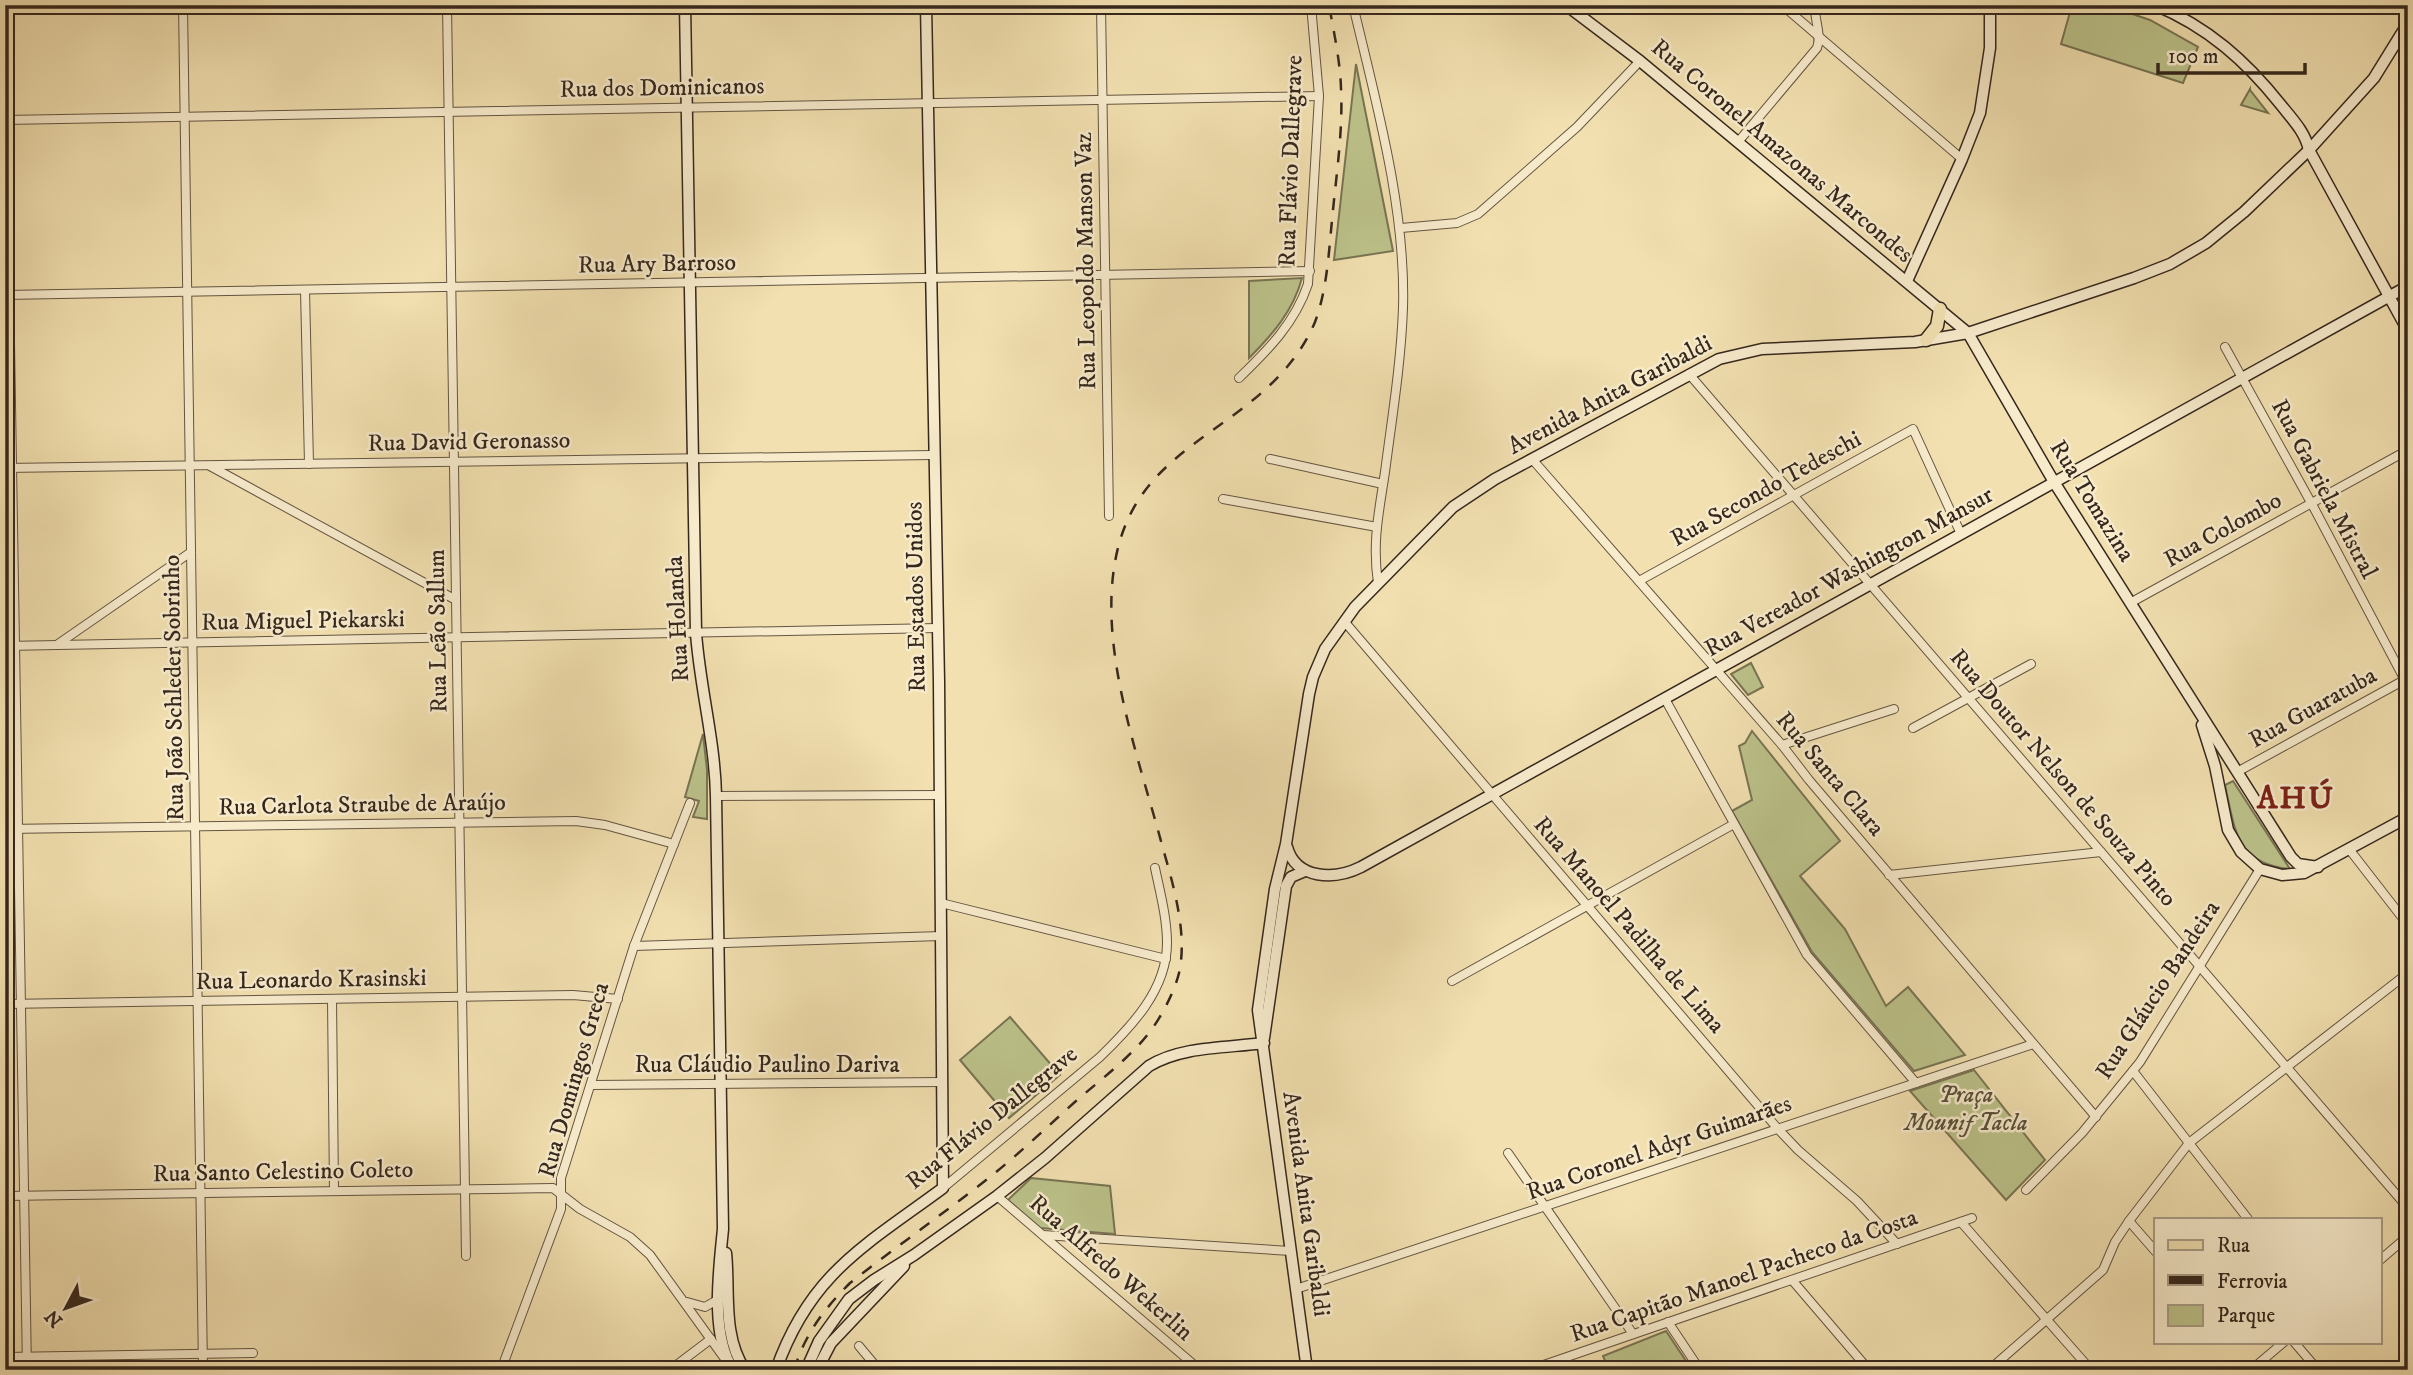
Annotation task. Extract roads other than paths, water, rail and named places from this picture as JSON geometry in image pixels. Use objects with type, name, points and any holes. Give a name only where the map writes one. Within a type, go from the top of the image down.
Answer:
[{"type":"main road","name":"Rua Holanda","points":[[685,5],[696,633],[715,754],[723,1229],[719,1299],[723,1347],[737,1367]]},
{"type":"main road","name":"Rua Estados Unidos","points":[[926,5],[938,628],[943,1188]]},
{"type":"main road","name":"Rua Coronel Amazonas Marcondes","points":[[1566,5],[1640,61],[1968,333]]},
{"type":"main road","points":[[1907,281],[1980,113],[1990,48],[1990,5]]},
{"type":"main road","points":[[2155,5],[2196,24],[2232,51],[2268,89],[2304,134],[2309,150],[2408,331]]},
{"type":"main road","name":"Avenida Anita Garibaldi","points":[[1307,1370],[1258,1010],[1275,889],[1286,844],[1313,677],[1325,649],[1344,621],[1453,507],[1484,485],[1719,359],[1749,351],[1926,340],[1968,333],[2170,264],[2206,243],[2244,212],[2309,150],[2374,78],[2408,23]]},
{"type":"main road","name":"Rua Vereador Washington Mansur","points":[[1304,871],[1331,876],[1351,872],[2408,286]]},
{"type":"main road","points":[[1926,340],[1937,326],[1940,309]]},
{"type":"main road","name":"Rua Tomazina","points":[[1968,333],[2054,482],[2291,857],[2298,864],[2318,867]]},
{"type":"main road","name":"Rua Tomazina","points":[[2184,688],[2210,748],[2224,817],[2233,841],[2260,869]]},
{"type":"main road","points":[[2220,787],[2237,772]]},
{"type":"main road","points":[[2260,869],[2293,876],[2318,867],[2408,817]]},
{"type":"main road","points":[[1286,844],[1292,860],[1304,871]]},
{"type":"main road","name":"Avenida Anita Garibaldi","points":[[1264,1043],[1286,886],[1291,877],[1304,871]]},
{"type":"main road","points":[[806,1370],[824,1332],[849,1299],[997,1196],[1045,1158],[1149,1066],[1158,1060],[1183,1054],[1264,1043]]},
{"type":"main road","name":"Rua Flávio Dallegrave","points":[[776,1370],[790,1334],[802,1313],[834,1270],[943,1188]]},
{"type":"main road","name":"Rua Holanda","points":[[723,1229],[730,1333],[737,1367]]},
{"type":"main road","points":[[817,1370],[831,1343],[914,1255]]},
{"type":"street","name":"Rua João Schleder Sobrinho","points":[[183,5],[203,1370]]},
{"type":"street","name":"Rua Leão Sallum","points":[[447,5],[466,1256]]},
{"type":"street","name":"Rua Leopoldo Manson Vaz","points":[[1101,5],[1109,516]]},
{"type":"street","name":"Rua Flávio Dallegrave","points":[[1239,378],[1284,331],[1303,299],[1310,271],[1318,96],[1311,5]]},
{"type":"street","points":[[1353,5],[1401,228],[1403,306],[1374,550],[1378,583]]},
{"type":"street","points":[[1782,5],[1962,159]]},
{"type":"street","points":[[1738,142],[1817,48],[1819,37],[1814,18],[1815,5]]},
{"type":"street","points":[[5,41],[9,468],[15,646],[27,1370]]},
{"type":"street","points":[[1401,228],[1457,223],[1478,214],[1577,127],[1640,61]]},
{"type":"street","name":"Rua dos Dominicanos","points":[[6,120],[1318,96]]},
{"type":"street","name":"Rua Ary Barroso","points":[[7,295],[1310,271]]},
{"type":"street","points":[[304,289],[309,464]]},
{"type":"street","name":"Rua Gabriela Mistral","points":[[2224,347],[2312,503],[2407,681]]},
{"type":"street","name":"Rua Doutor Nelson de Souza Pinto","points":[[1689,374],[2408,1208]]},
{"type":"street","name":"Rua Secondo Tedeschi","points":[[1639,582],[1913,429],[1961,534]]},
{"type":"street","name":"Rua Colombo","points":[[2130,603],[2408,450]]},
{"type":"street","name":"Rua David Geronasso","points":[[9,468],[933,455]]},
{"type":"street","points":[[1270,459],[1383,484]]},
{"type":"street","name":"Rua Santa Clara","points":[[1532,459],[1782,745],[2096,1117]]},
{"type":"street","points":[[208,465],[456,600]]},
{"type":"street","points":[[1223,499],[1377,527]]},
{"type":"street","points":[[57,645],[191,552]]},
{"type":"street","name":"Rua Manoel Padilha de Lima","points":[[1344,621],[1778,1129],[1857,1201],[1897,1244]]},
{"type":"street","name":"Rua Miguel Piekarski","points":[[5,646],[938,628]]},
{"type":"street","points":[[1913,728],[2031,664]]},
{"type":"street","name":"Rua Guaratuba","points":[[2237,772],[2407,681]]},
{"type":"street","points":[[1665,699],[1807,955],[1916,1083]]},
{"type":"street","points":[[1782,745],[1894,709]]},
{"type":"street","points":[[716,796],[940,794]]},
{"type":"street","name":"Rua Domingos Greca","points":[[501,1370],[561,1209],[561,1178],[634,946],[690,803]]},
{"type":"street","name":"Rua Carlota Straube de Araújo","points":[[5,829],[576,821],[605,825],[674,844]]},
{"type":"street","points":[[1452,981],[1734,824]]},
{"type":"street","points":[[2349,849],[2408,925]]},
{"type":"street","points":[[1889,875],[2101,852]]},
{"type":"street","name":"Rua Flávio Dallegrave","points":[[943,1188],[1117,1041],[1156,988],[1166,959],[1166,925],[1155,868]]},
{"type":"street","name":"Rua Gláucio Bandeira","points":[[2026,1190],[2096,1117],[2133,1071],[2260,869]]},
{"type":"street","points":[[941,903],[1166,959]]},
{"type":"street","points":[[634,946],[941,936]]},
{"type":"street","points":[[1989,1370],[2103,1270],[2115,1242],[2129,1221],[2189,1143],[2408,972]]},
{"type":"street","name":"Rua Leonardo Krasinski","points":[[5,1004],[573,995],[618,999]]},
{"type":"street","points":[[332,999],[334,1190]]},
{"type":"street","name":"Rua Coronel Adyr Guimarães","points":[[1296,1289],[2034,1044]]},
{"type":"street","points":[[2133,1071],[2247,1218]]},
{"type":"street","name":"Rua Cláudio Paulino Dariva","points":[[591,1085],[942,1082]]},
{"type":"street","points":[[1508,1153],[1633,1334]]},
{"type":"street","name":"Rua Santo Celestino Coleto","points":[[5,1196],[545,1187],[561,1191]]},
{"type":"street","points":[[561,1191],[580,1209],[640,1245],[657,1263],[711,1339],[737,1367]]},
{"type":"street","name":"Rua Alfredo Wekerlin","points":[[997,1196],[1200,1370]]},
{"type":"street","name":"Rua Capitão Manoel Pacheco da Costa","points":[[1529,1370],[1972,1218]]},
{"type":"street","points":[[2129,1221],[2154,1250]]},
{"type":"street","points":[[1961,1222],[2091,1370]]},
{"type":"street","points":[[1042,1235],[1291,1251]]},
{"type":"street","points":[[2382,1258],[2408,1236]]},
{"type":"street","points":[[1792,1280],[1869,1370]]},
{"type":"street","points":[[682,1298],[691,1304],[705,1307],[719,1299]]},
{"type":"street","points":[[1668,1322],[1700,1370]]},
{"type":"street","points":[[670,1370],[711,1339]]},
{"type":"street","points":[[2251,1370],[2282,1344]]},
{"type":"street","points":[[2296,1344],[2318,1370]]},
{"type":"street","points":[[859,1346],[879,1370]]},
{"type":"street","points":[[5,1357],[253,1353]]},
{"type":"railway","points":[[794,1370],[816,1323],[850,1283],[990,1177],[1122,1061],[1153,1028],[1174,989],[1179,973],[1182,942],[1178,909],[1133,741],[1117,668],[1111,596],[1115,562],[1125,525],[1141,496],[1162,471],[1185,451],[1263,392],[1295,357],[1315,322],[1327,267],[1341,119],[1339,67],[1329,5]]},
{"type":"district","name":"AHÚ","points":[[2296,799]]},
{"type":"park label","name":"Praça Mounif Tacla","points":[[1966,1109]]}]
